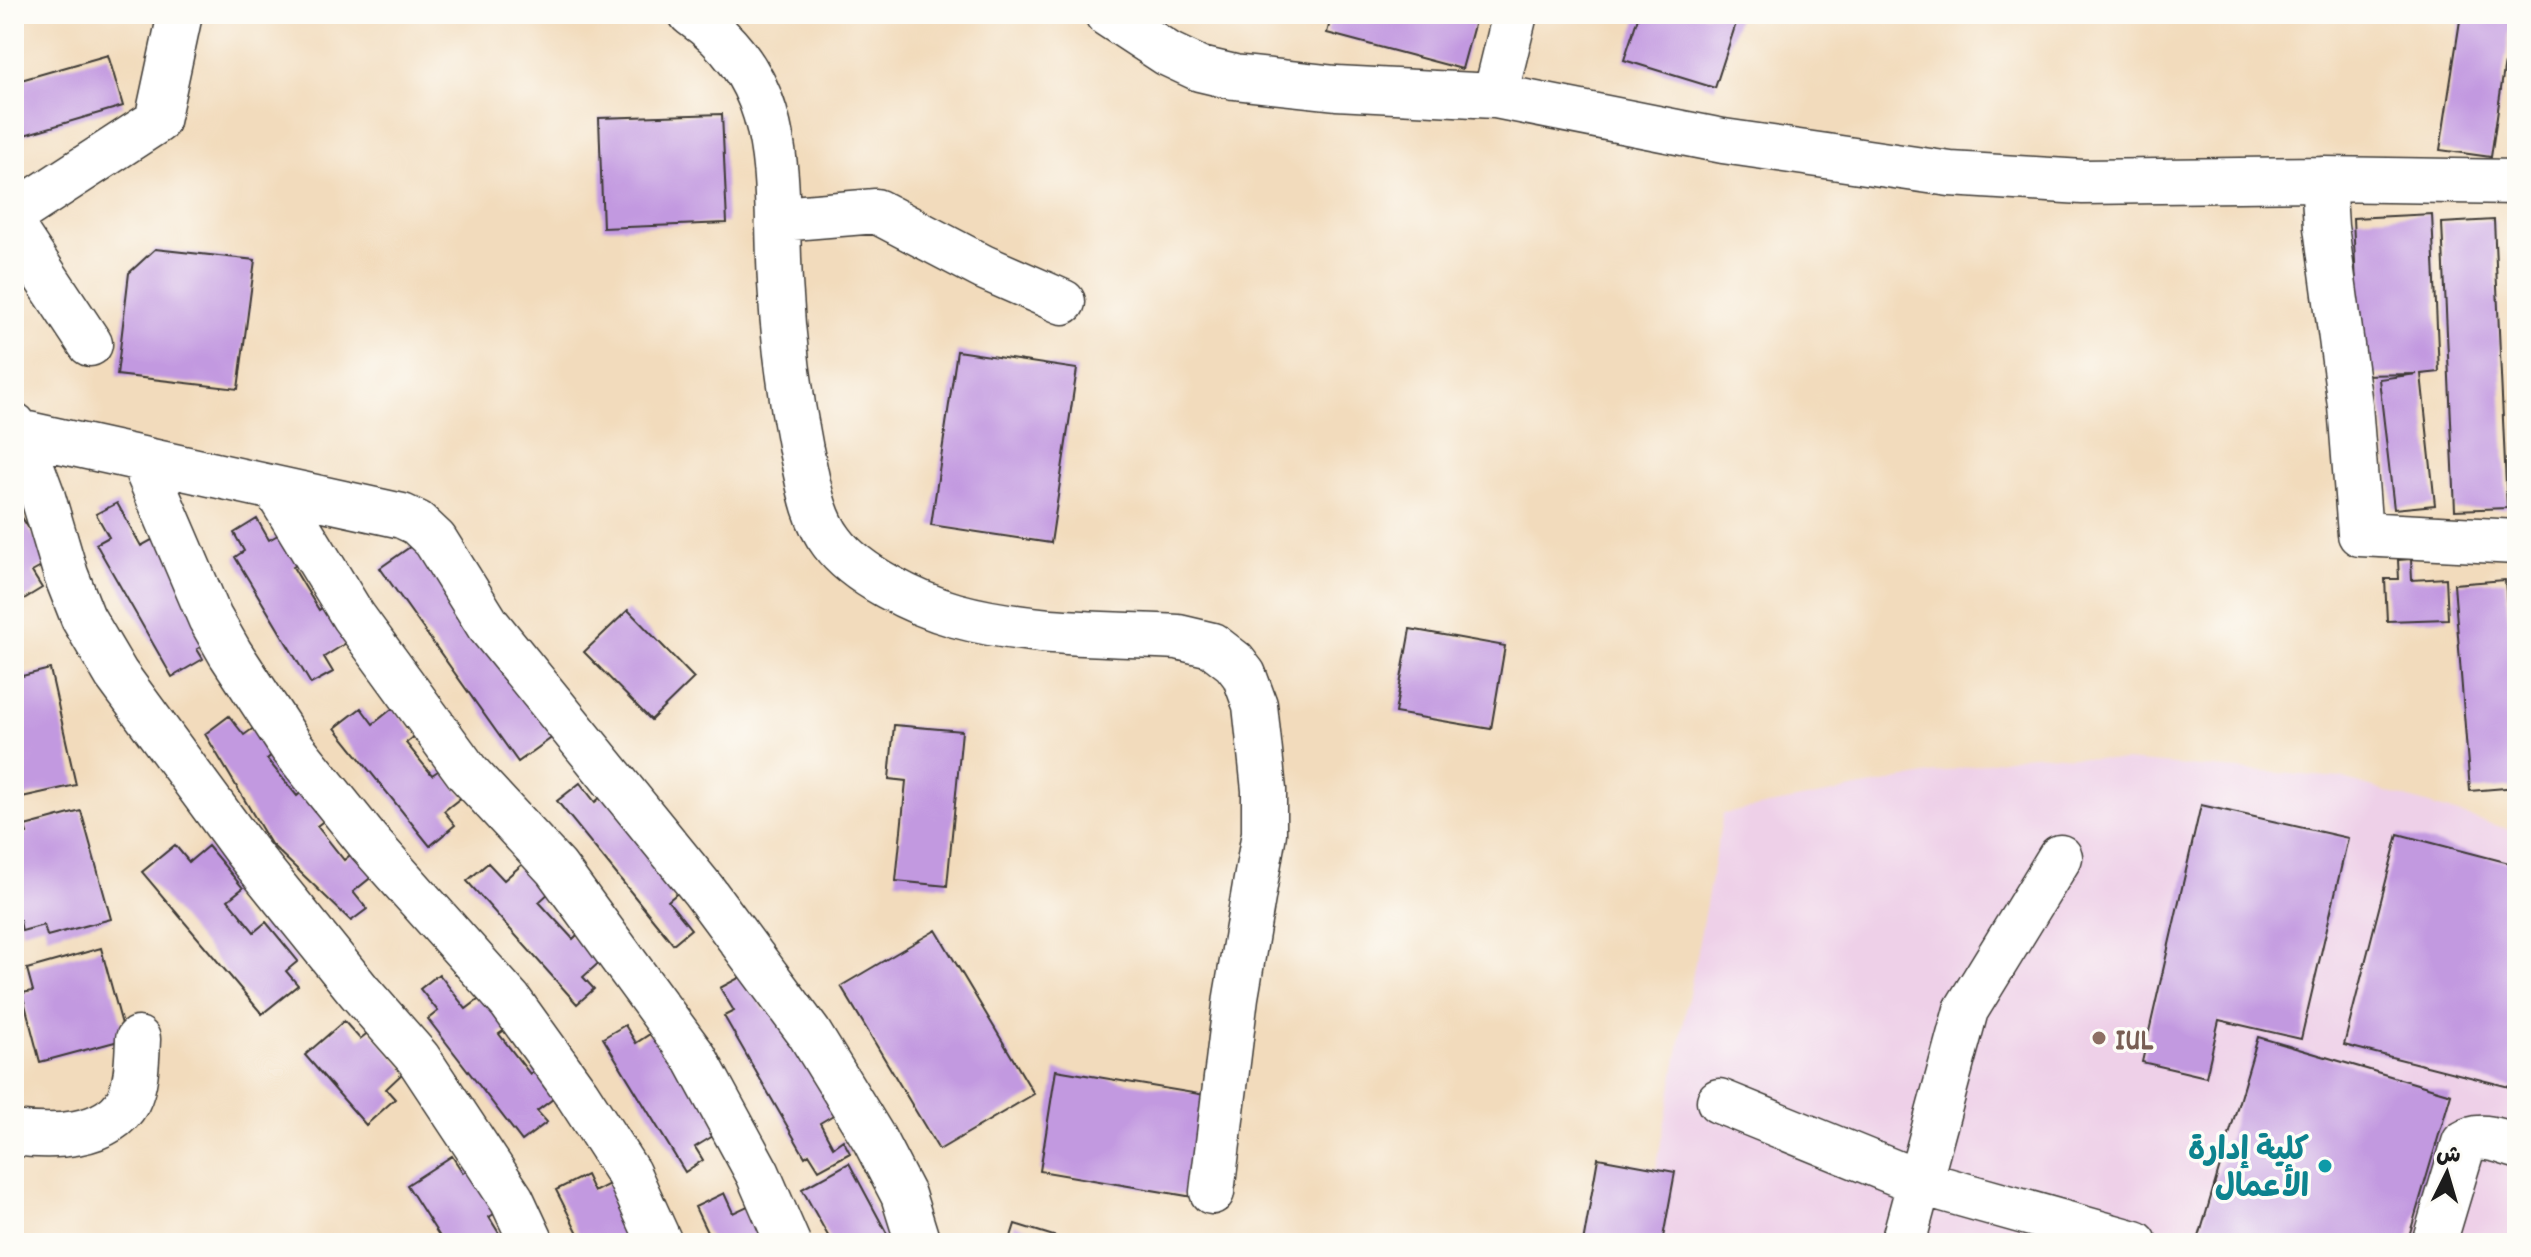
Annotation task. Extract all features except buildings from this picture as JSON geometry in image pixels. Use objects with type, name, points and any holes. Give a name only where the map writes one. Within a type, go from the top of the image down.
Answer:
[{"type":"street","points":[[14,214],[157,121],[180,14]]},
{"type":"street","points":[[691,14],[715,32],[745,67],[759,96],[771,140],[780,219],[782,311],[796,427],[818,517],[832,542],[854,564],[881,582],[955,615],[1010,626],[1178,637],[1200,642],[1212,645],[1234,662],[1250,685],[1261,750],[1264,833],[1236,997],[1212,1192]]},
{"type":"street","points":[[1107,14],[1168,54],[1200,69],[1234,77],[1336,88],[1495,96],[1739,144],[1950,174],[2083,182],[2323,179],[2517,182]]},
{"type":"street","points":[[1495,96],[1515,14]]},
{"type":"street","points":[[2323,179],[2326,227],[2350,405],[2360,534],[2517,542]]},
{"type":"street","points":[[780,219],[876,211],[983,267],[1063,302]]},
{"type":"street","points":[[14,229],[90,344]]},
{"type":"street","points":[[16,428],[276,490],[402,516],[417,523],[435,540],[488,625],[704,891],[809,1033],[874,1139],[903,1195],[918,1243]]},
{"type":"street","points":[[16,428],[42,494],[66,575],[83,618],[116,674],[237,840],[359,991],[418,1058],[512,1200],[532,1243]]},
{"type":"street","points":[[142,459],[210,618],[291,746],[369,843],[510,1001],[577,1094],[628,1173],[660,1243]]},
{"type":"street","points":[[276,490],[353,616],[467,772],[556,868],[695,1058],[758,1174],[788,1243]]},
{"type":"street","points":[[1903,1243],[1966,1010],[2060,857]]},
{"type":"street","points":[[14,1133],[36,1136],[77,1133],[110,1121],[128,1100],[136,1072],[138,1039]]},
{"type":"street","points":[[1719,1101],[1918,1182],[2135,1243]]},
{"type":"street","points":[[2434,1243],[2464,1143],[2473,1138],[2488,1138],[2517,1146]]},
{"type":"shaded area","name":"IUL","points":[[2034,754],[2341,778],[2517,832],[2517,1243],[1642,1243],[1723,814]]},
{"type":"place","name":"IUL","points":[[2099,1038]]},
{"type":"place","name":"كلية إدارة الأعمال","points":[[2325,1166]]}]
